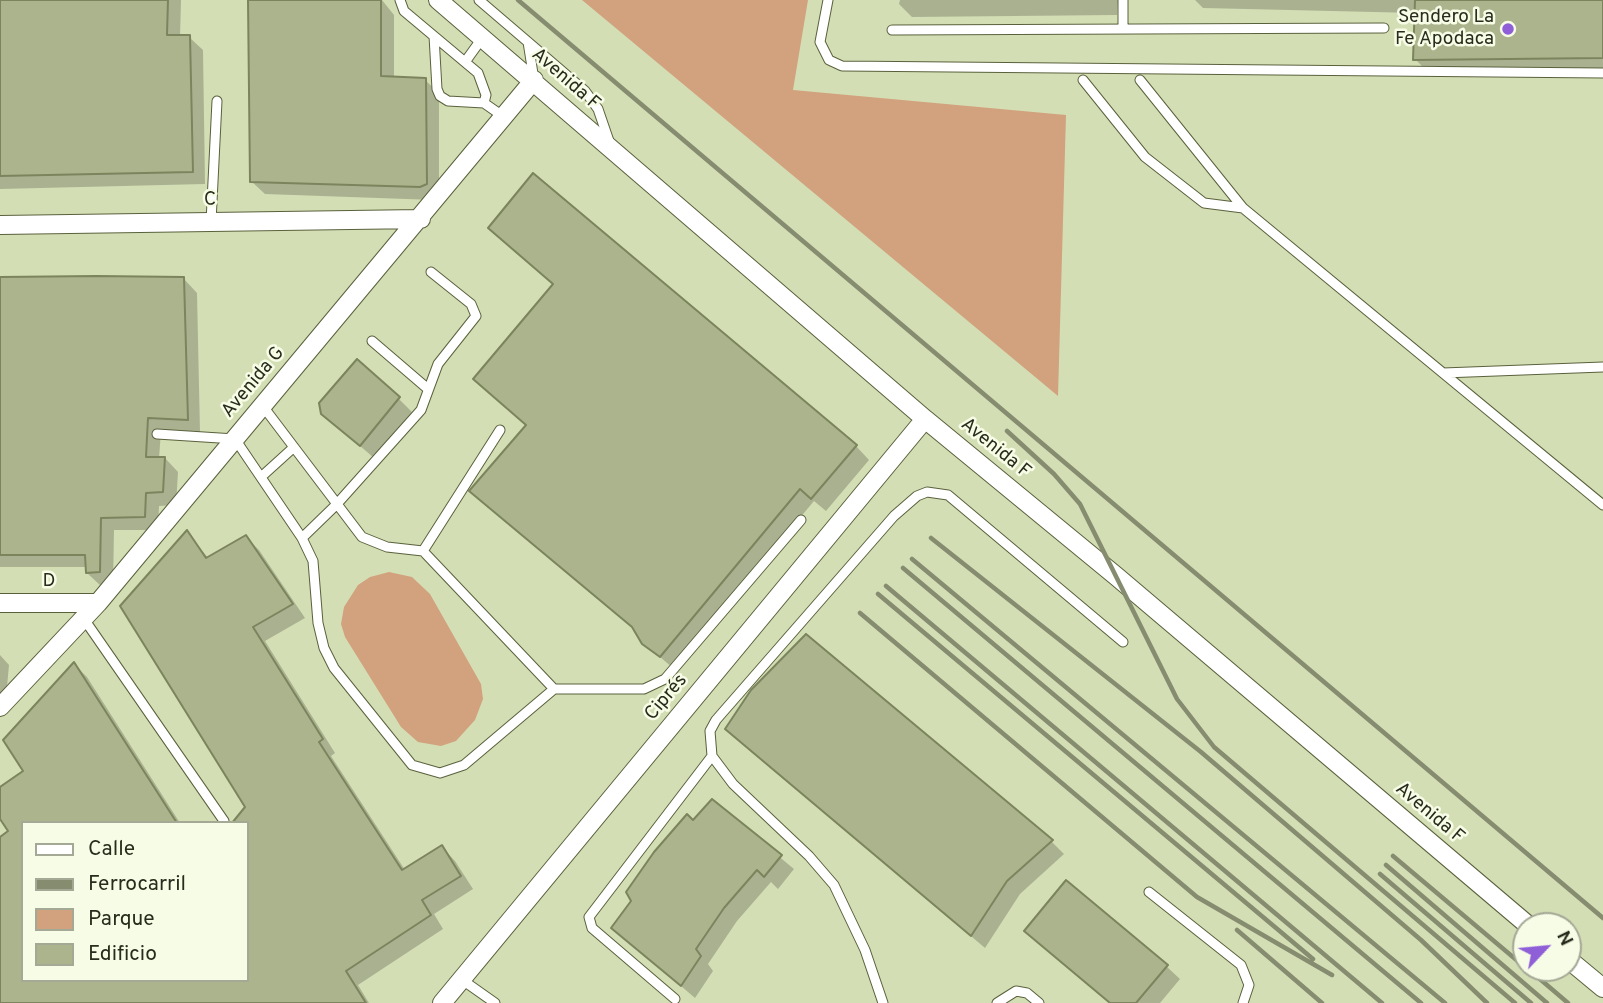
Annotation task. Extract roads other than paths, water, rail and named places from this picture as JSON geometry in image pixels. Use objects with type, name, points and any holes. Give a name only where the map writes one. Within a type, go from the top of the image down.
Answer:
[{"type":"street","name":"Avenida F","points":[[438,0],[925,419],[1127,585],[1513,912]]},
{"type":"street","name":"Avenida G","points":[[0,707],[98,603],[421,219],[534,80]]},
{"type":"street","name":"C","points":[[0,225],[421,219]]},
{"type":"street","name":"Ciprés","points":[[442,1003],[925,419]]},
{"type":"street","name":"D","points":[[0,603],[98,603]]},
{"type":"street","points":[[1582,971],[1603,988]]},
{"type":"lane","points":[[400,0],[404,11],[465,62],[484,85],[484,103]]},
{"type":"lane","points":[[479,0],[585,91],[598,108],[611,147]]},
{"type":"lane","points":[[828,0],[820,42],[829,60],[842,66],[1603,73]]},
{"type":"lane","points":[[1123,0],[1123,28]]},
{"type":"lane","points":[[892,30],[1384,28]]},
{"type":"lane","points":[[434,36],[436,89],[440,96],[448,101],[484,103],[504,117]]},
{"type":"lane","points":[[465,62],[482,37]]},
{"type":"lane","points":[[528,42],[534,80]]},
{"type":"lane","points":[[1083,80],[1145,157],[1204,203],[1243,208]]},
{"type":"lane","points":[[1140,80],[1243,208],[1603,505]]},
{"type":"lane","points":[[211,222],[217,101]]},
{"type":"lane","points":[[302,538],[336,505],[421,410],[443,356],[476,316],[471,304],[431,272]]},
{"type":"lane","points":[[372,341],[429,389]]},
{"type":"lane","points":[[1443,373],[1603,367]]},
{"type":"lane","points":[[262,405],[351,526],[372,543],[423,551],[554,689]]},
{"type":"lane","points":[[423,551],[499,430]]},
{"type":"lane","points":[[157,434],[235,439],[302,538],[313,561],[318,623],[324,648],[334,668],[412,765],[440,773],[464,765],[554,689],[644,688],[666,679],[802,520]]},
{"type":"lane","points":[[261,477],[293,448]]},
{"type":"lane","points":[[883,1003],[865,950],[834,885],[809,856],[733,784],[712,756],[710,731],[716,720],[894,516],[905,505],[927,492],[948,495],[1123,642]]},
{"type":"lane","points":[[84,618],[225,821]]},
{"type":"lane","points":[[675,999],[593,928],[589,917],[712,756]]},
{"type":"lane","points":[[1149,892],[1241,965],[1249,985],[1243,1003]]},
{"type":"lane","points":[[461,979],[495,1003]]},
{"type":"lane","points":[[998,1003],[1016,991],[1027,993],[1039,1003]]},
{"type":"railway","points":[[518,0],[1603,918]]},
{"type":"railway","points":[[1007,431],[1054,474],[1080,504],[1177,699],[1214,747],[1515,1003]]},
{"type":"railway","points":[[931,538],[1201,752],[1421,940],[1487,1003]]},
{"type":"railway","points":[[912,559],[1445,1003]]},
{"type":"railway","points":[[903,568],[1421,1003]]},
{"type":"railway","points":[[886,586],[1382,1003]]},
{"type":"railway","points":[[878,594],[1313,959]]},
{"type":"railway","points":[[860,613],[1197,897],[1332,975]]},
{"type":"railway","points":[[1393,856],[1512,956]]},
{"type":"railway","points":[[1386,865],[1547,1003]]},
{"type":"railway","points":[[1380,874],[1531,1003]]},
{"type":"railway","points":[[1237,930],[1322,1003]]},
{"type":"railway","points":[[1543,982],[1568,1003]]},
{"type":"place","name":"Sendero La Fe Apodaca","points":[[1508,29]]}]
